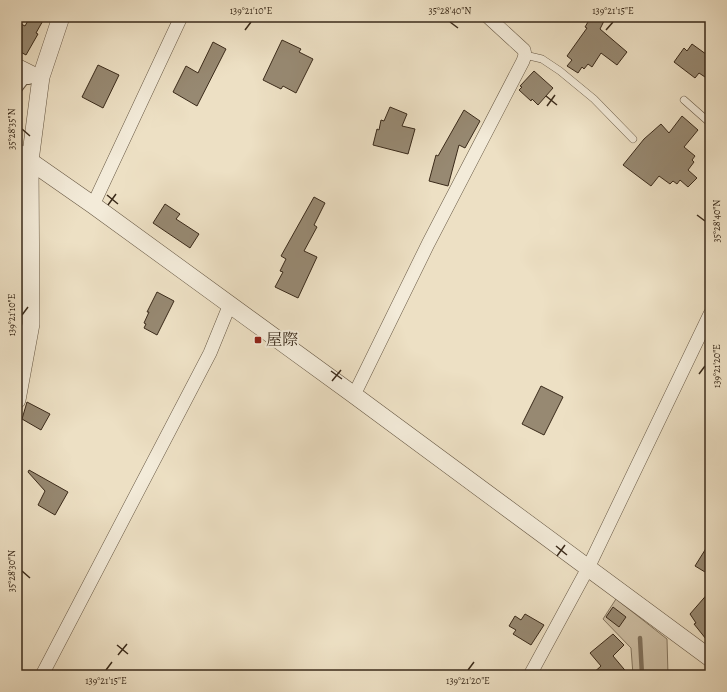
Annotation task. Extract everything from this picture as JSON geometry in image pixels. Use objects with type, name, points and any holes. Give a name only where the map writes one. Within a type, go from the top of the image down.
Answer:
[{"type":"street","points":[[17,400],[31,324],[24,156],[35,78],[61,17]]},
{"type":"street","points":[[93,205],[181,17]]},
{"type":"street","points":[[354,395],[428,244],[523,62],[525,55],[524,50],[488,17]]},
{"type":"street","points":[[17,65],[35,78]]},
{"type":"street","points":[[17,88],[24,79],[35,78]]},
{"type":"street","points":[[24,156],[230,304],[710,658]]},
{"type":"street","points":[[42,675],[210,353],[230,304]]},
{"type":"street","points":[[530,675],[588,568],[710,314]]},
{"type":"lane","points":[[525,55],[542,59],[560,71],[594,99],[633,139]]},
{"type":"lane","points":[[684,100],[710,122]]},
{"type":"shaded area","points":[[616,599],[667,639],[668,675],[633,675],[631,648],[603,619]]},
{"type":"building","points":[[30,17],[45,17],[36,33],[38,34],[26,55],[17,50],[17,22],[25,26]]},
{"type":"building","points":[[591,17],[606,17],[600,29],[627,52],[617,65],[601,53],[592,67],[588,64],[584,69],[582,67],[578,73],[567,66],[572,60],[567,56],[587,28],[585,27]]},
{"type":"building","points":[[282,40],[301,49],[299,52],[313,59],[296,93],[283,86],[281,89],[263,80]]},
{"type":"building","points":[[213,42],[226,49],[197,106],[173,92],[186,66],[198,73]]},
{"type":"building","points":[[692,44],[710,57],[710,70],[705,77],[699,73],[695,78],[674,62],[684,48],[687,51]]},
{"type":"building","points":[[98,65],[119,75],[103,108],[82,97]]},
{"type":"building","points":[[534,71],[553,88],[538,105],[519,90],[522,87],[520,86]]},
{"type":"building","points":[[390,107],[407,114],[402,126],[415,129],[408,154],[373,145],[381,120],[384,121]]},
{"type":"building","points":[[464,110],[480,121],[465,148],[459,145],[448,186],[429,181],[436,155],[438,156]]},
{"type":"building","points":[[682,116],[698,130],[684,147],[695,156],[692,160],[694,162],[688,170],[697,178],[688,187],[680,180],[677,184],[673,181],[670,184],[659,176],[651,186],[623,165],[644,139],[661,124],[669,133]]},
{"type":"building","points":[[314,197],[325,203],[314,225],[317,227],[304,251],[317,257],[298,298],[275,287],[283,272],[280,271],[286,259],[281,256]]},
{"type":"building","points":[[165,204],[180,214],[176,219],[199,234],[190,248],[153,223]]},
{"type":"building","points":[[157,292],[174,301],[157,335],[144,328],[146,324],[144,323],[149,312],[147,312]]},
{"type":"building","points":[[541,386],[563,397],[544,435],[522,424]]},
{"type":"building","points":[[27,402],[50,414],[41,430],[22,419]]},
{"type":"building","points":[[29,470],[68,492],[55,515],[38,505],[45,491],[28,472]]},
{"type":"building","points":[[710,542],[710,575],[695,566]]},
{"type":"building","points":[[710,591],[710,644],[694,624],[696,623],[690,614]]},
{"type":"building","points":[[613,607],[626,617],[619,627],[606,617]]},
{"type":"building","points":[[525,614],[544,625],[531,645],[513,634],[516,630],[509,626],[515,616],[521,620]]},
{"type":"building","points":[[613,634],[624,645],[613,656],[629,675],[591,675],[601,666],[590,653]]},
{"type":"waterway","points":[[640,638],[642,675]]},
{"type":"place","name":"屋際","points":[[258,340]]}]
